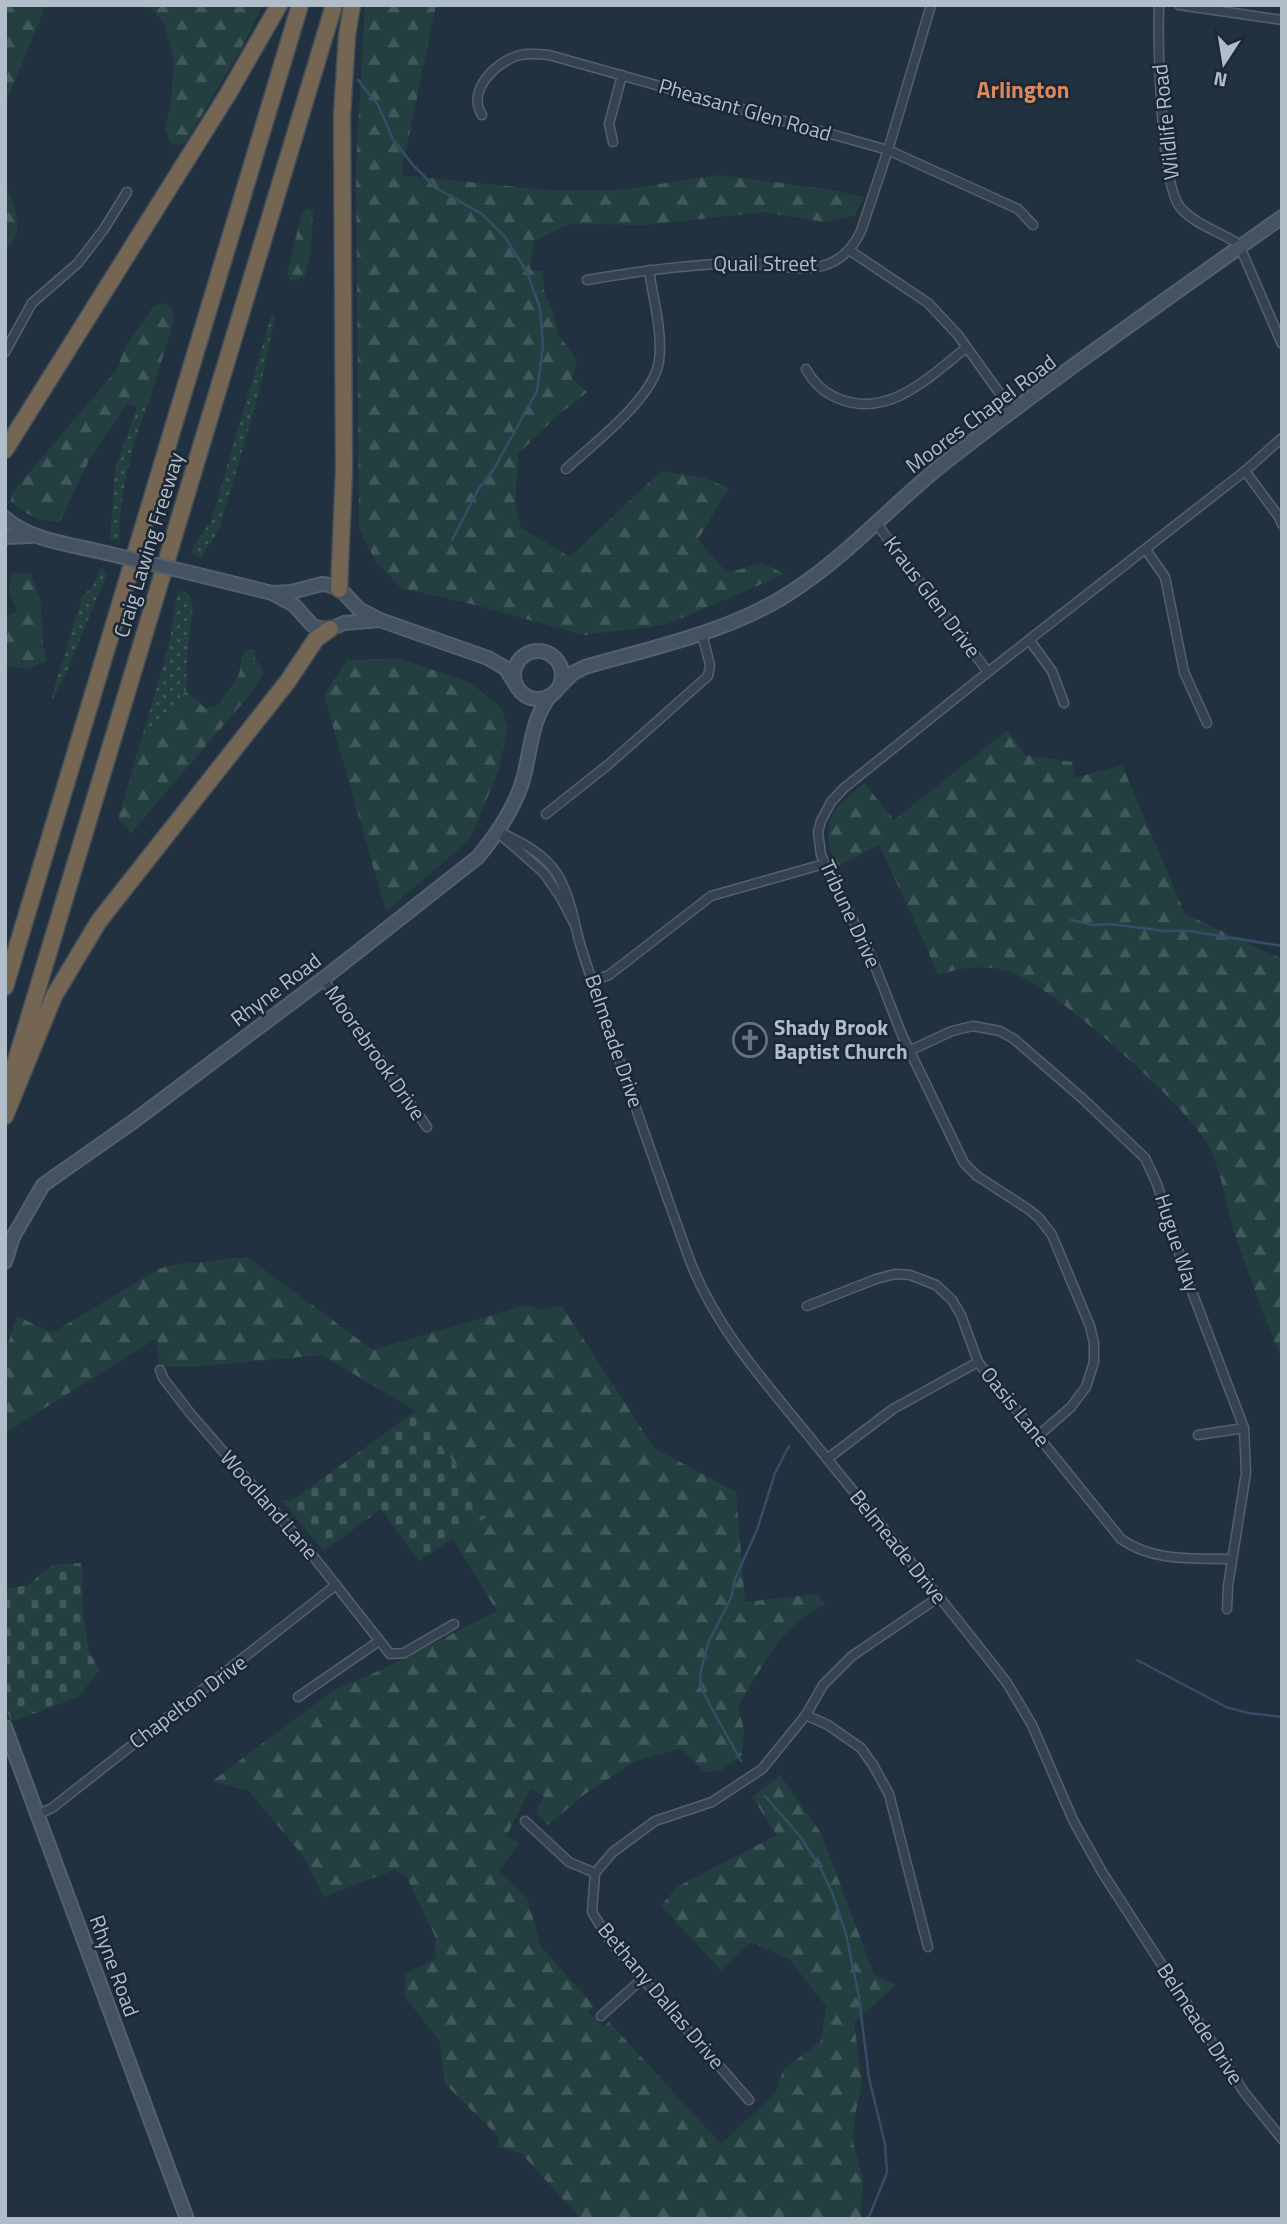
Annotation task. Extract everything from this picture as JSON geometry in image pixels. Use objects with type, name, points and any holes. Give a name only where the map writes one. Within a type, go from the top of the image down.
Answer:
[{"type":"highway","points":[[5,450],[228,94],[279,5]]},
{"type":"highway","name":"Craig Lawing Freeway","points":[[5,987],[300,5]]},
{"type":"highway","name":"Craig Lawing Freeway","points":[[5,1097],[334,5]]},
{"type":"highway","points":[[343,594],[342,115],[347,36],[352,5]]},
{"type":"highway","points":[[5,1116],[54,996],[99,922],[269,706],[316,639],[337,626]]},
{"type":"main road","name":"Moores Chapel Road","points":[[561,685],[573,673],[585,667],[702,634],[748,616],[781,598],[845,552],[941,466],[1282,217]]},
{"type":"main road","points":[[5,518],[39,536],[272,593],[294,605],[312,625],[337,626],[380,620]]},
{"type":"main road","points":[[5,537],[39,536]]},
{"type":"main road","points":[[272,593],[291,592],[321,584],[343,594],[359,609],[380,620],[488,658],[505,668],[533,708],[536,722]]},
{"type":"main road","points":[[337,626],[349,612],[343,594]]},
{"type":"main road","points":[[488,658],[524,656],[539,651],[569,664],[585,667]]},
{"type":"main road","points":[[524,656],[515,669],[518,688],[535,699],[550,696],[561,685],[562,670],[554,656]]},
{"type":"main road","name":"Rhyne Road","points":[[5,1262],[13,1237],[43,1185],[134,1121],[323,979],[470,863],[498,831],[512,808],[522,783],[536,722],[550,696]]},
{"type":"main road","name":"Rhyne Road","points":[[5,1727],[187,2219]]},
{"type":"street","points":[[930,5],[888,150],[861,231],[849,250],[928,303],[966,348],[1013,412]]},
{"type":"street","name":"Wildlife Road","points":[[1159,5],[1159,68],[1173,193],[1185,212],[1240,247]]},
{"type":"street","points":[[1179,5],[1238,8],[1282,20]]},
{"type":"street","name":"Pheasant Glen Road","points":[[482,115],[478,109],[478,99],[483,82],[498,66],[521,55],[549,55],[888,150],[1018,209],[1033,225]]},
{"type":"street","points":[[613,142],[609,124],[622,75]]},
{"type":"street","points":[[5,352],[33,303],[78,263],[127,192]]},
{"type":"street","points":[[1240,247],[1282,344]]},
{"type":"street","name":"Quail Street","points":[[587,280],[684,265],[741,263],[808,268],[832,262],[849,250]]},
{"type":"street","points":[[566,470],[635,404],[653,381],[660,346],[649,270]]},
{"type":"street","points":[[806,369],[820,387],[831,395],[859,404],[874,404],[905,394],[966,348]]},
{"type":"street","name":"Tribune Drive","points":[[1039,1435],[1071,1407],[1086,1387],[1094,1362],[1090,1326],[1057,1245],[1046,1226],[1028,1209],[977,1176],[964,1163],[902,1035],[873,961],[824,864],[818,832],[824,811],[835,796],[988,672],[1245,471],[1282,438]]},
{"type":"street","points":[[1245,471],[1282,524]]},
{"type":"street","name":"Kraus Glen Drive","points":[[876,523],[988,672]]},
{"type":"street","points":[[1146,550],[1165,577],[1184,672],[1207,723]]},
{"type":"street","points":[[546,814],[609,764],[708,676],[710,665],[702,634]]},
{"type":"street","points":[[1030,641],[1052,671],[1064,703]]},
{"type":"street","name":"Belmeade Drive","points":[[498,831],[542,856],[563,886],[575,915],[576,928],[593,981],[682,1239],[709,1304],[731,1337],[1007,1683],[1032,1725],[1073,1820],[1102,1872],[1244,2092],[1282,2139]]},
{"type":"street","points":[[593,981],[609,975],[711,896],[824,864]]},
{"type":"street","name":"Moorebrook Drive","points":[[323,979],[426,1127]]},
{"type":"street","name":"Hugue Way","points":[[911,1050],[952,1031],[973,1027],[988,1027],[1000,1031],[1014,1039],[1083,1099],[1144,1158],[1157,1184],[1188,1281],[1244,1427],[1246,1473],[1227,1609]]},
{"type":"street","name":"Oasis Lane","points":[[807,1306],[895,1274],[910,1275],[936,1285],[953,1300],[978,1362],[1109,1525],[1132,1547],[1160,1556],[1232,1559]]},
{"type":"street","points":[[827,1459],[893,1409],[978,1362]]},
{"type":"street","name":"Woodland Lane","points":[[160,1370],[163,1378],[190,1413],[336,1585],[379,1641]]},
{"type":"street","points":[[1198,1435],[1244,1427]]},
{"type":"street","name":"Chapelton Drive","points":[[37,1815],[52,1808],[336,1585]]},
{"type":"street","points":[[525,1821],[569,1862],[595,1873],[613,1852],[655,1821],[712,1802],[762,1769],[806,1715],[823,1685],[852,1656],[939,1597]]},
{"type":"street","points":[[298,1697],[379,1641],[390,1654],[398,1655],[454,1623]]},
{"type":"street","points":[[806,1715],[828,1725],[861,1748],[884,1784],[889,1794],[928,1947]]},
{"type":"street","name":"Bethany Dallas Drive","points":[[595,1873],[592,1912],[611,1944],[749,2100]]},
{"type":"street","points":[[601,2016],[641,1980]]},
{"type":"green space","points":[[5,5],[43,5],[41,18],[5,104]]},
{"type":"green space","points":[[148,5],[263,5],[242,47],[185,143],[177,145],[170,142],[165,129],[171,102],[174,60],[164,23]]},
{"type":"green space","points":[[365,5],[436,5],[401,175],[546,190],[620,190],[719,175],[827,189],[864,197],[854,216],[824,222],[764,212],[644,225],[570,224],[534,241],[530,269],[543,271],[544,291],[558,334],[577,360],[572,379],[587,392],[558,415],[518,454],[515,503],[521,528],[570,557],[661,471],[705,478],[729,488],[698,539],[727,573],[762,563],[785,574],[665,625],[584,635],[401,588],[376,562],[359,529],[356,164]]},
{"type":"green space","points":[[5,181],[18,226],[12,242],[5,248]]},
{"type":"green space","points":[[307,208],[313,211],[311,250],[305,276],[297,281],[290,280],[287,274],[302,212]]},
{"type":"green space","points":[[166,303],[172,308],[174,320],[149,402],[137,407],[127,404],[89,460],[60,522],[39,519],[22,510],[11,501],[12,493],[117,369],[125,347],[154,306]]},
{"type":"green space","points":[[272,313],[275,317],[258,397],[219,530],[201,558],[191,554],[211,521]]},
{"type":"green space","points":[[149,402],[128,470],[119,540],[110,539],[115,469],[137,407]]},
{"type":"green space","points":[[103,568],[107,574],[65,676],[52,700],[82,597],[95,583],[99,569]]},
{"type":"green space","points":[[11,573],[31,573],[41,604],[43,645],[47,661],[28,669],[5,666],[5,618],[17,611],[9,591]]},
{"type":"green space","points":[[179,590],[189,594],[193,606],[186,691],[141,740],[167,651]]},
{"type":"green space","points":[[248,649],[255,650],[255,660],[263,674],[252,692],[131,833],[118,819],[141,740],[186,691],[205,708],[218,705],[239,675],[242,656]]},
{"type":"green space","points":[[401,659],[471,683],[502,709],[508,728],[498,772],[470,839],[386,912],[324,695],[347,660]]},
{"type":"green space","points":[[1008,730],[1025,755],[1072,762],[1075,778],[1122,765],[1185,914],[1282,959],[1282,1361],[1236,1237],[1211,1150],[1178,1107],[1087,1023],[1030,982],[1010,972],[983,967],[965,968],[938,975],[879,845],[836,867],[829,839],[831,819],[843,802],[864,783],[894,820]]},
{"type":"green space","points":[[247,1257],[373,1350],[526,1305],[541,1310],[562,1306],[654,1448],[736,1492],[745,1602],[817,1594],[825,1604],[804,1617],[782,1638],[738,1706],[744,1730],[742,1755],[721,1770],[705,1772],[680,1748],[634,1762],[585,1794],[548,1825],[535,1813],[544,1796],[530,1789],[507,1835],[519,1844],[499,1870],[528,1899],[541,1947],[594,2006],[588,2011],[603,2027],[609,2022],[721,2144],[776,2092],[783,2070],[821,2041],[826,2006],[789,1959],[750,1942],[722,1971],[661,1906],[677,1887],[777,1835],[752,1797],[780,1775],[821,1833],[874,1974],[896,1985],[854,2023],[862,2083],[855,2115],[853,2143],[863,2179],[861,2219],[581,2219],[522,2154],[498,2147],[498,2136],[445,2084],[439,2040],[404,1996],[406,1974],[436,1958],[435,1936],[406,1876],[394,1870],[324,1897],[304,1857],[248,1790],[211,1782],[334,1690],[381,1670],[497,1611],[453,1539],[491,1513],[416,1411],[322,1355],[190,1367],[159,1366],[157,1338],[5,1433],[5,1353],[17,1316],[52,1333],[159,1269],[172,1265]]},
{"type":"green space","points":[[416,1411],[491,1514],[419,1561],[381,1509],[324,1551],[281,1500],[291,1501]]},
{"type":"green space","points":[[82,1563],[83,1612],[89,1652],[100,1670],[78,1697],[11,1722],[5,1705],[5,1589],[28,1585],[52,1565]]},
{"type":"waterway","points":[[358,80],[378,105],[393,139],[412,164],[436,188],[482,214],[505,237],[527,272],[540,308],[543,346],[537,391],[495,467],[478,490],[452,540]]},
{"type":"waterway","points":[[1071,920],[1094,925],[1189,931],[1282,946]]},
{"type":"waterway","points":[[741,1761],[700,1684],[701,1671],[708,1643],[731,1598],[735,1579],[757,1530],[775,1473],[789,1446]]},
{"type":"waterway","points":[[1137,1660],[1226,1707],[1282,1717]]},
{"type":"waterway","points":[[765,1796],[800,1836],[821,1869],[846,1934],[859,1997],[869,2078],[885,2144],[887,2173],[868,2219]]},
{"type":"place","name":"Shady Brook Baptist Church","points":[[750,1040]]},
{"type":"district","name":"Arlington","points":[[1023,90]]}]
